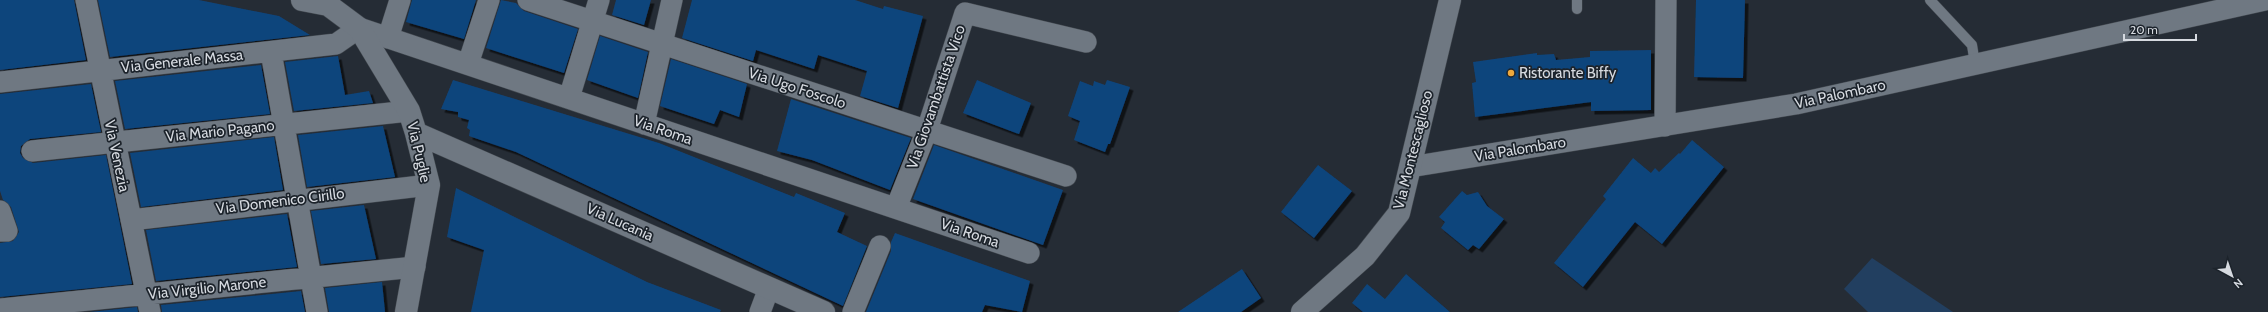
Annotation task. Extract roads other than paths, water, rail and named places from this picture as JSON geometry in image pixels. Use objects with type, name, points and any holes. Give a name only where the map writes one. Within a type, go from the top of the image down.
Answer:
[{"type":"street","name":"Via Venezia","points":[[86,0],[113,142],[148,303]]},
{"type":"street","name":"Via Roma","points":[[302,0],[328,3],[359,28],[1029,252]]},
{"type":"street","points":[[388,38],[400,0]]},
{"type":"street","points":[[468,64],[489,0]]},
{"type":"street","name":"Via Ugo Foscolo","points":[[528,0],[1066,176]]},
{"type":"street","points":[[569,98],[599,0]]},
{"type":"street","points":[[644,124],[672,0]]},
{"type":"street","name":"Via Montescaglioso","points":[[1307,311],[1364,256],[1399,213],[1450,0]]},
{"type":"street","points":[[1665,126],[1666,0]]},
{"type":"street","name":"Via Palombaro","points":[[1410,168],[1796,104],[2265,0]]},
{"type":"street","name":"Via Giovambattista Vico","points":[[896,208],[927,130],[965,13],[1086,42]]},
{"type":"street","name":"Via Generale Massa","points":[[0,82],[336,44],[359,28]]},
{"type":"street","name":"Via Puglie","points":[[359,28],[409,111],[416,133],[428,185],[406,312]]},
{"type":"street","points":[[271,52],[317,312]]},
{"type":"street","name":"Via Mario Pagano","points":[[32,151],[409,111]]},
{"type":"street","name":"Via Lucania","points":[[416,133],[824,312]]},
{"type":"street","name":"Via Domenico Cirillo","points":[[131,220],[297,199],[428,185]]},
{"type":"street","points":[[0,211],[4,231]]},
{"type":"street","points":[[853,312],[880,246]]},
{"type":"street","name":"Via Virgilio Marone","points":[[0,309],[148,303],[311,276],[415,267]]},
{"type":"street","points":[[760,312],[769,288]]},
{"type":"lane","points":[[1930,0],[1972,45],[1975,64]]},
{"type":"place","name":"Ristorante Biffy","points":[[1511,73]]}]
